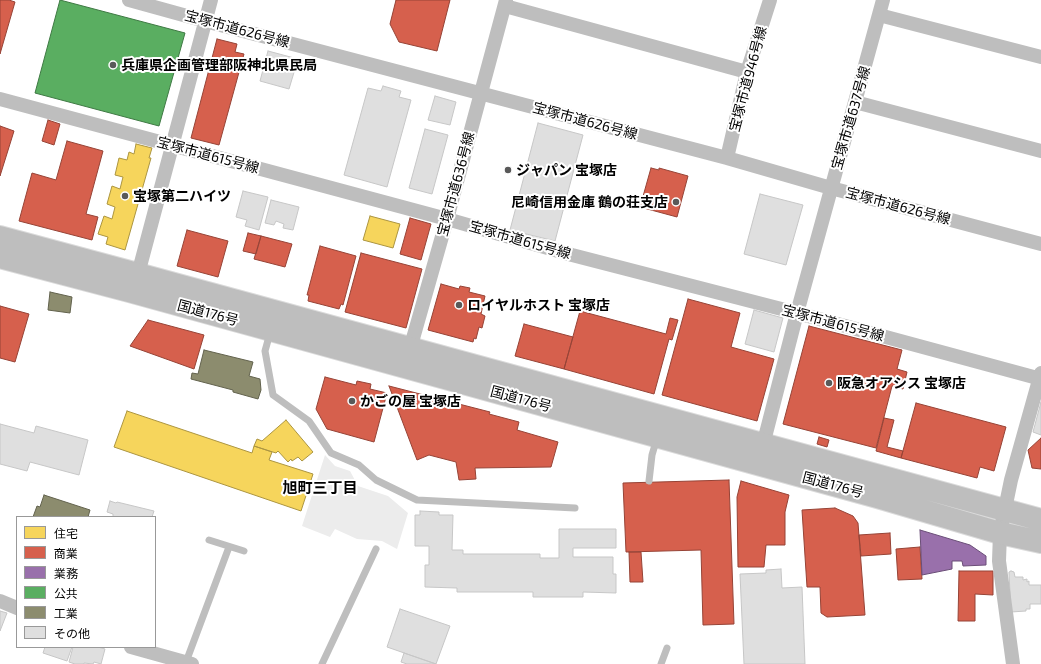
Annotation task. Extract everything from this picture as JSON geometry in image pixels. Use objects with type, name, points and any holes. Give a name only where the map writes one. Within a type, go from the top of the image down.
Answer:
[{"type":"highway","name":"国道176号","points":[[0,237],[138,274],[657,437],[869,494],[1000,533],[1041,542]]},
{"type":"highway","name":"国道176号","points":[[0,257],[271,331],[408,358],[763,445],[1041,520]]},
{"type":"street","name":"宝塚市道626号線","points":[[129,0],[727,158],[831,188],[1041,244]]},
{"type":"street","points":[[138,274],[211,0]]},
{"type":"street","name":"宝塚市道946号線","points":[[727,158],[748,72],[770,0]]},
{"type":"street","name":"宝塚市道637号線","points":[[763,445],[797,313],[883,0]]},
{"type":"street","points":[[505,3],[748,72]]},
{"type":"street","name":"宝塚市道636号線","points":[[408,358],[505,3]]},
{"type":"street","points":[[879,15],[1041,57]]},
{"type":"street","name":"宝塚市道615号線","points":[[0,99],[447,219],[572,255],[1040,377]]},
{"type":"street","points":[[855,102],[1041,151]]},
{"type":"street","points":[[1013,664],[999,561],[1000,533],[1011,480],[1040,377]]},
{"type":"street","points":[[0,601],[16,608]]},
{"type":"street","points":[[135,648],[189,663]]},
{"type":"lane","points":[[271,331],[265,351],[273,395],[309,422],[331,453],[359,465],[376,480],[417,500],[575,508]]},
{"type":"lane","points":[[649,481],[652,455],[657,437]]},
{"type":"lane","points":[[209,540],[244,551]]},
{"type":"lane","points":[[189,663],[229,547]]},
{"type":"lane","points":[[322,664],[376,549]]},
{"type":"lane","points":[[661,664],[667,648]]},
{"type":"shaded area","points":[[325,455],[335,466],[350,471],[358,486],[388,496],[408,513],[397,549],[382,541],[357,539],[335,529],[330,537],[302,526]]},
{"type":"building: 住宅","name":"宝塚第二ハイツ","points":[[136,144],[152,148],[149,158],[151,158],[125,250],[106,244],[108,237],[98,234],[104,216],[112,219],[115,207],[107,204],[112,186],[120,189],[123,177],[115,175],[119,158],[127,160],[129,152],[134,154]]},
{"type":"building: 住宅","points":[[370,216],[400,224],[393,248],[363,240]]},
{"type":"building: 住宅","points":[[127,411],[252,453],[254,446],[272,452],[269,460],[313,474],[301,511],[114,447]]},
{"type":"building: 住宅","points":[[286,420],[313,452],[302,461],[298,457],[292,461],[291,459],[288,462],[278,451],[276,453],[254,446],[257,439],[262,441]]},
{"type":"building: 商業","points":[[0,0],[15,2],[0,54]]},
{"type":"building: 商業","points":[[396,0],[450,0],[437,51],[399,42],[390,24]]},
{"type":"building: 商業","points":[[217,39],[237,44],[235,52],[244,54],[219,145],[191,138]]},
{"type":"building: 商業","points":[[48,120],[60,124],[54,145],[42,141]]},
{"type":"building: 商業","points":[[0,126],[14,131],[0,176]]},
{"type":"building: 商業","points":[[67,141],[103,151],[86,214],[98,217],[92,240],[19,221],[32,173],[56,180]]},
{"type":"building: 商業","points":[[651,168],[659,170],[659,168],[688,176],[677,217],[640,207]]},
{"type":"building: 商業","points":[[410,218],[431,224],[421,260],[400,254]]},
{"type":"building: 商業","points":[[187,230],[228,241],[218,277],[177,266]]},
{"type":"building: 商業","points":[[248,233],[261,236],[256,254],[243,251]]},
{"type":"building: 商業","points":[[261,236],[292,244],[285,267],[254,259]]},
{"type":"building: 商業","points":[[320,246],[356,256],[343,305],[341,304],[339,309],[308,301],[309,295],[307,295]]},
{"type":"building: 商業","points":[[361,253],[422,269],[406,328],[345,312]]},
{"type":"building: 商業","name":"ロイヤルホスト 宝塚店","points":[[441,284],[459,289],[460,286],[470,288],[469,292],[485,296],[481,314],[485,316],[482,328],[479,327],[476,339],[474,338],[473,342],[428,330]]},
{"type":"building: 商業","points":[[688,299],[740,313],[731,347],[774,359],[757,421],[662,395]]},
{"type":"building: 商業","points":[[0,306],[29,314],[15,362],[0,358]]},
{"type":"building: 商業","points":[[580,311],[666,334],[670,318],[678,320],[672,340],[669,339],[654,394],[564,369]]},
{"type":"building: 商業","points":[[148,320],[204,335],[194,369],[130,346]]},
{"type":"building: 商業","points":[[524,324],[573,337],[564,369],[515,356]]},
{"type":"building: 商業","points":[[809,326],[902,350],[897,369],[907,372],[903,389],[892,386],[876,448],[783,424]]},
{"type":"building: 商業","name":"かごの屋 宝塚店","points":[[325,377],[356,385],[357,381],[371,384],[370,389],[387,393],[374,442],[327,429],[316,409]]},
{"type":"building: 商業","points":[[389,386],[490,412],[489,414],[519,422],[517,430],[558,442],[551,467],[475,468],[476,479],[459,480],[456,462],[429,455],[417,460]]},
{"type":"building: 商業","points":[[916,403],[1006,427],[994,471],[980,467],[977,478],[901,458]]},
{"type":"building: 商業","points":[[884,418],[894,420],[887,447],[903,451],[901,458],[876,451]]},
{"type":"building: 商業","points":[[819,437],[829,440],[827,447],[817,444]]},
{"type":"building: 商業","points":[[1041,438],[1041,469],[1032,468],[1028,450]]},
{"type":"building: 商業","points":[[729,480],[734,624],[703,625],[701,550],[626,552],[623,483]]},
{"type":"building: 商業","points":[[741,481],[789,495],[785,512],[785,545],[766,545],[764,567],[738,567],[737,497]]},
{"type":"building: 商業","points":[[835,508],[853,516],[858,523],[865,615],[827,617],[821,613],[820,587],[807,587],[802,510]]},
{"type":"building: 商業","points":[[890,533],[891,554],[861,556],[859,535]]},
{"type":"building: 商業","points":[[920,547],[922,579],[898,580],[896,549]]},
{"type":"building: 商業","points":[[629,552],[641,552],[643,582],[630,582]]},
{"type":"building: 商業","points":[[959,571],[993,571],[993,595],[975,594],[975,621],[958,621]]},
{"type":"building: 業務","points":[[920,530],[970,545],[986,556],[986,565],[963,566],[962,561],[952,561],[952,569],[922,575]]},
{"type":"building: 公共","points":[[60,0],[185,33],[159,126],[35,93]]},
{"type":"building: 工業","points":[[50,292],[72,297],[70,313],[48,310]]},
{"type":"building: 工業","points":[[204,350],[253,362],[249,376],[260,379],[261,390],[258,399],[233,392],[233,390],[191,379],[192,373],[198,374]]},
{"type":"building: 工業","points":[[44,495],[90,510],[88,516],[33,516],[37,506],[40,507]]},
{"type":"building: その他","points":[[268,51],[298,59],[289,89],[260,81]]},
{"type":"building: その他","points":[[383,86],[401,91],[399,97],[411,100],[387,187],[344,175],[368,88],[381,91]]},
{"type":"building: その他","points":[[435,96],[456,102],[450,125],[428,120]]},
{"type":"building: その他","points":[[538,123],[583,135],[555,241],[510,230]]},
{"type":"building: その他","points":[[425,129],[448,135],[432,194],[409,188]]},
{"type":"building: その他","points":[[243,191],[268,197],[259,230],[245,226],[247,220],[236,217]]},
{"type":"building: その他","points":[[760,194],[803,205],[786,265],[744,254]]},
{"type":"building: その他","points":[[271,200],[299,207],[293,230],[283,228],[284,224],[276,221],[274,225],[265,223]]},
{"type":"building: その他","points":[[754,310],[783,318],[774,352],[745,344]]},
{"type":"building: その他","points":[[1041,402],[1041,435],[1033,432]]},
{"type":"building: その他","points":[[0,424],[34,433],[36,426],[88,440],[79,475],[30,462],[27,471],[0,464]]},
{"type":"building: その他","points":[[110,501],[154,511],[152,516],[113,516],[113,514],[107,512]]},
{"type":"building: その他","points":[[420,511],[439,512],[439,515],[453,515],[452,550],[463,550],[463,554],[540,554],[540,558],[559,558],[559,529],[616,529],[616,548],[573,548],[573,557],[613,557],[613,574],[616,574],[616,593],[583,592],[583,597],[533,597],[533,592],[457,592],[457,588],[425,587],[425,565],[429,565],[429,546],[415,546],[415,515],[420,515]]},
{"type":"building: その他","points":[[781,569],[782,588],[802,587],[805,664],[744,664],[740,574],[766,573],[766,570]]},
{"type":"building: その他","points":[[1009,572],[1014,572],[1015,577],[1023,577],[1023,580],[1027,579],[1027,582],[1029,581],[1029,585],[1041,585],[1041,604],[1030,604],[1030,609],[1026,609],[1026,611],[1011,612]]},
{"type":"building: その他","points":[[400,609],[450,626],[436,664],[387,647]]},
{"type":"building: その他","points":[[0,611],[7,613],[0,631]]},
{"type":"building: その他","points":[[45,648],[72,648],[67,661],[43,653]]},
{"type":"building: その他","points":[[73,648],[105,649],[101,664],[94,662],[93,664],[75,664],[69,662]]},
{"type":"building: その他","points":[[404,653],[436,664],[407,664],[401,662]]},
{"type":"place","name":"兵庫県企画管理部阪神北県民局","points":[[113,65]]},
{"type":"place","name":"ジャパン 宝塚店","points":[[508,170]]},
{"type":"place","name":"宝塚第二ハイツ","points":[[125,196]]},
{"type":"place","name":"尼崎信用金庫 鶴の荘支店","points":[[676,202]]},
{"type":"place","name":"ロイヤルホスト 宝塚店","points":[[459,305]]},
{"type":"place","name":"阪急オアシス 宝塚店","points":[[829,383]]},
{"type":"place","name":"かごの屋 宝塚店","points":[[352,401]]},
{"type":"district","name":"旭町三丁目","points":[[320,488]]}]
